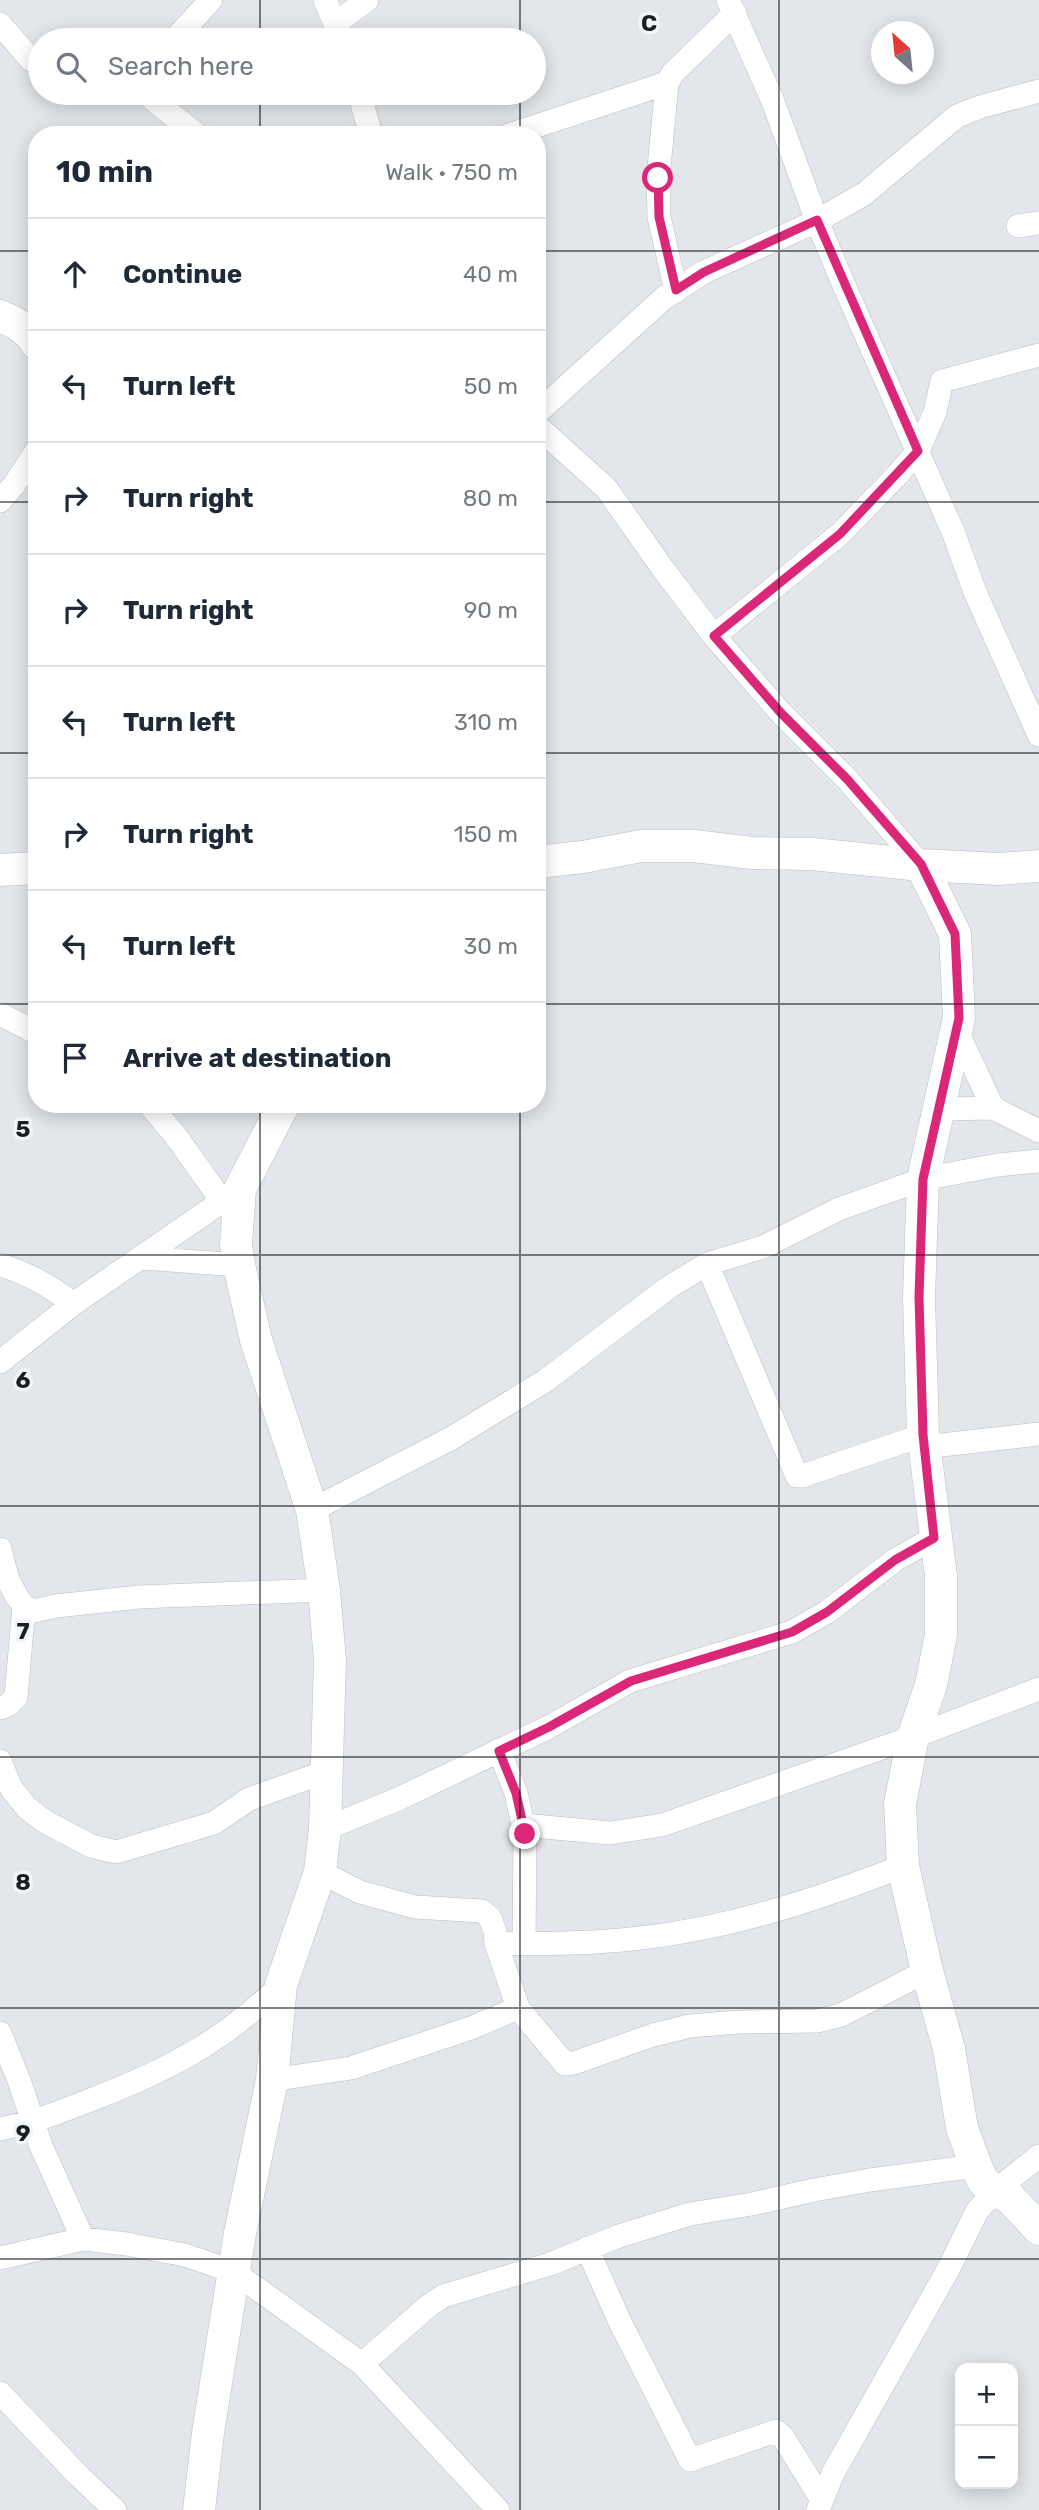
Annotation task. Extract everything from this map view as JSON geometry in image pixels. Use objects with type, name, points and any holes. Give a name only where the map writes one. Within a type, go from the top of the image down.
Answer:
[{"type":"street","points":[[185,28],[211,0]]},
{"type":"street","points":[[324,0],[337,28]]},
{"type":"street","points":[[342,28],[367,0]]},
{"type":"street","points":[[676,290],[659,217],[658,178],[667,83],[731,6],[772,99],[817,220],[954,534],[975,592],[1039,735]]},
{"type":"street","points":[[0,24],[28,57]]},
{"type":"street","points":[[536,126],[667,83]]},
{"type":"street","points":[[546,405],[664,298],[704,272],[817,220],[864,194],[957,116],[1039,91]]},
{"type":"street","points":[[160,105],[186,126]]},
{"type":"street","points":[[363,105],[369,126]]},
{"type":"street","points":[[0,316],[28,332]]},
{"type":"street","points":[[714,636],[840,534],[918,451],[935,412],[942,380],[1039,355]]},
{"type":"street","points":[[546,434],[606,488],[714,636],[781,713],[847,779],[921,864],[955,934],[959,1018],[923,1179],[919,1297],[924,1441],[934,1538],[941,1576],[941,1634],[931,1685],[913,1737],[900,1804],[903,1866],[927,1971],[949,2049],[962,2128],[976,2166],[983,2181],[995,2191],[1009,2197],[1039,2229]]},
{"type":"street","points":[[0,501],[28,464]]},
{"type":"street","points":[[546,861],[641,846],[694,846],[752,853],[812,853],[999,869],[1039,866]]},
{"type":"street","points":[[0,870],[28,868]]},
{"type":"street","points":[[0,1014],[28,1028]]},
{"type":"street","points":[[957,1031],[993,1108]]},
{"type":"street","points":[[940,1109],[993,1108],[1039,1131]]},
{"type":"street","points":[[157,1113],[231,1195],[239,1265],[256,1340],[312,1510],[324,1590],[330,1660],[328,1772],[320,1872],[281,1985],[272,2080],[240,2233],[208,2433],[199,2510]]},
{"type":"street","points":[[0,1362],[73,1304],[231,1195],[279,1113]]},
{"type":"street","points":[[312,1510],[450,1439],[545,1381],[669,1287],[707,1264],[763,1247],[839,1209],[923,1179],[998,1165],[1039,1161]]},
{"type":"street","points":[[142,1258],[239,1265]]},
{"type":"street","points":[[707,1264],[797,1476],[924,1441],[1039,1434]]},
{"type":"street","points":[[0,1265],[20,1271],[55,1289],[73,1304]]},
{"type":"street","points":[[325,1829],[398,1799],[549,1727],[631,1681],[792,1632],[827,1612],[895,1560],[934,1538]]},
{"type":"street","points":[[0,1549],[8,1580],[24,1606],[34,1611],[139,1597],[324,1590]]},
{"type":"street","points":[[0,1708],[16,1697],[24,1606]]},
{"type":"street","points":[[523,1825],[610,1833],[662,1825],[913,1737],[1039,1689]]},
{"type":"street","points":[[499,1751],[516,1793],[523,1825],[524,1943]]},
{"type":"street","points":[[0,1761],[11,1788],[27,1808],[44,1821],[92,1846],[116,1852],[214,1823],[249,1799],[328,1772]]},
{"type":"street","points":[[496,1943],[641,1938],[732,1922],[847,1888],[903,1866]]},
{"type":"street","points":[[320,1872],[360,1892],[415,1907],[482,1911],[490,1918],[495,1931],[496,1943],[518,2008],[565,2064],[653,2035],[690,2026],[817,2021],[841,2015],[927,1971]]},
{"type":"street","points":[[0,2129],[32,2123],[179,2062],[226,2034],[281,1985]]},
{"type":"street","points":[[272,2080],[351,2068],[471,2028],[518,2008]]},
{"type":"street","points":[[0,2032],[20,2082],[32,2123],[83,2239]]},
{"type":"street","points":[[820,2505],[833,2473],[949,2268],[977,2211],[995,2191],[1039,2156]]},
{"type":"street","points":[[362,2364],[443,2296],[550,2264],[587,2248],[690,2214],[870,2180],[976,2166]]},
{"type":"street","points":[[0,2258],[83,2239],[185,2255],[234,2272],[362,2364],[498,2510]]},
{"type":"street","points":[[587,2248],[620,2322],[690,2460],[776,2431],[783,2437],[820,2505]]},
{"type":"street","points":[[0,2393],[115,2510]]},
{"type":"route","points":[[525,1834],[516,1793],[499,1751],[549,1727],[631,1681],[792,1632],[827,1612],[895,1560],[934,1538],[923,1435],[919,1297],[923,1179],[959,1018],[955,934],[921,864],[847,779],[781,713],[714,636],[840,534],[918,451],[817,220],[704,272],[676,290],[659,217],[658,178]]}]
